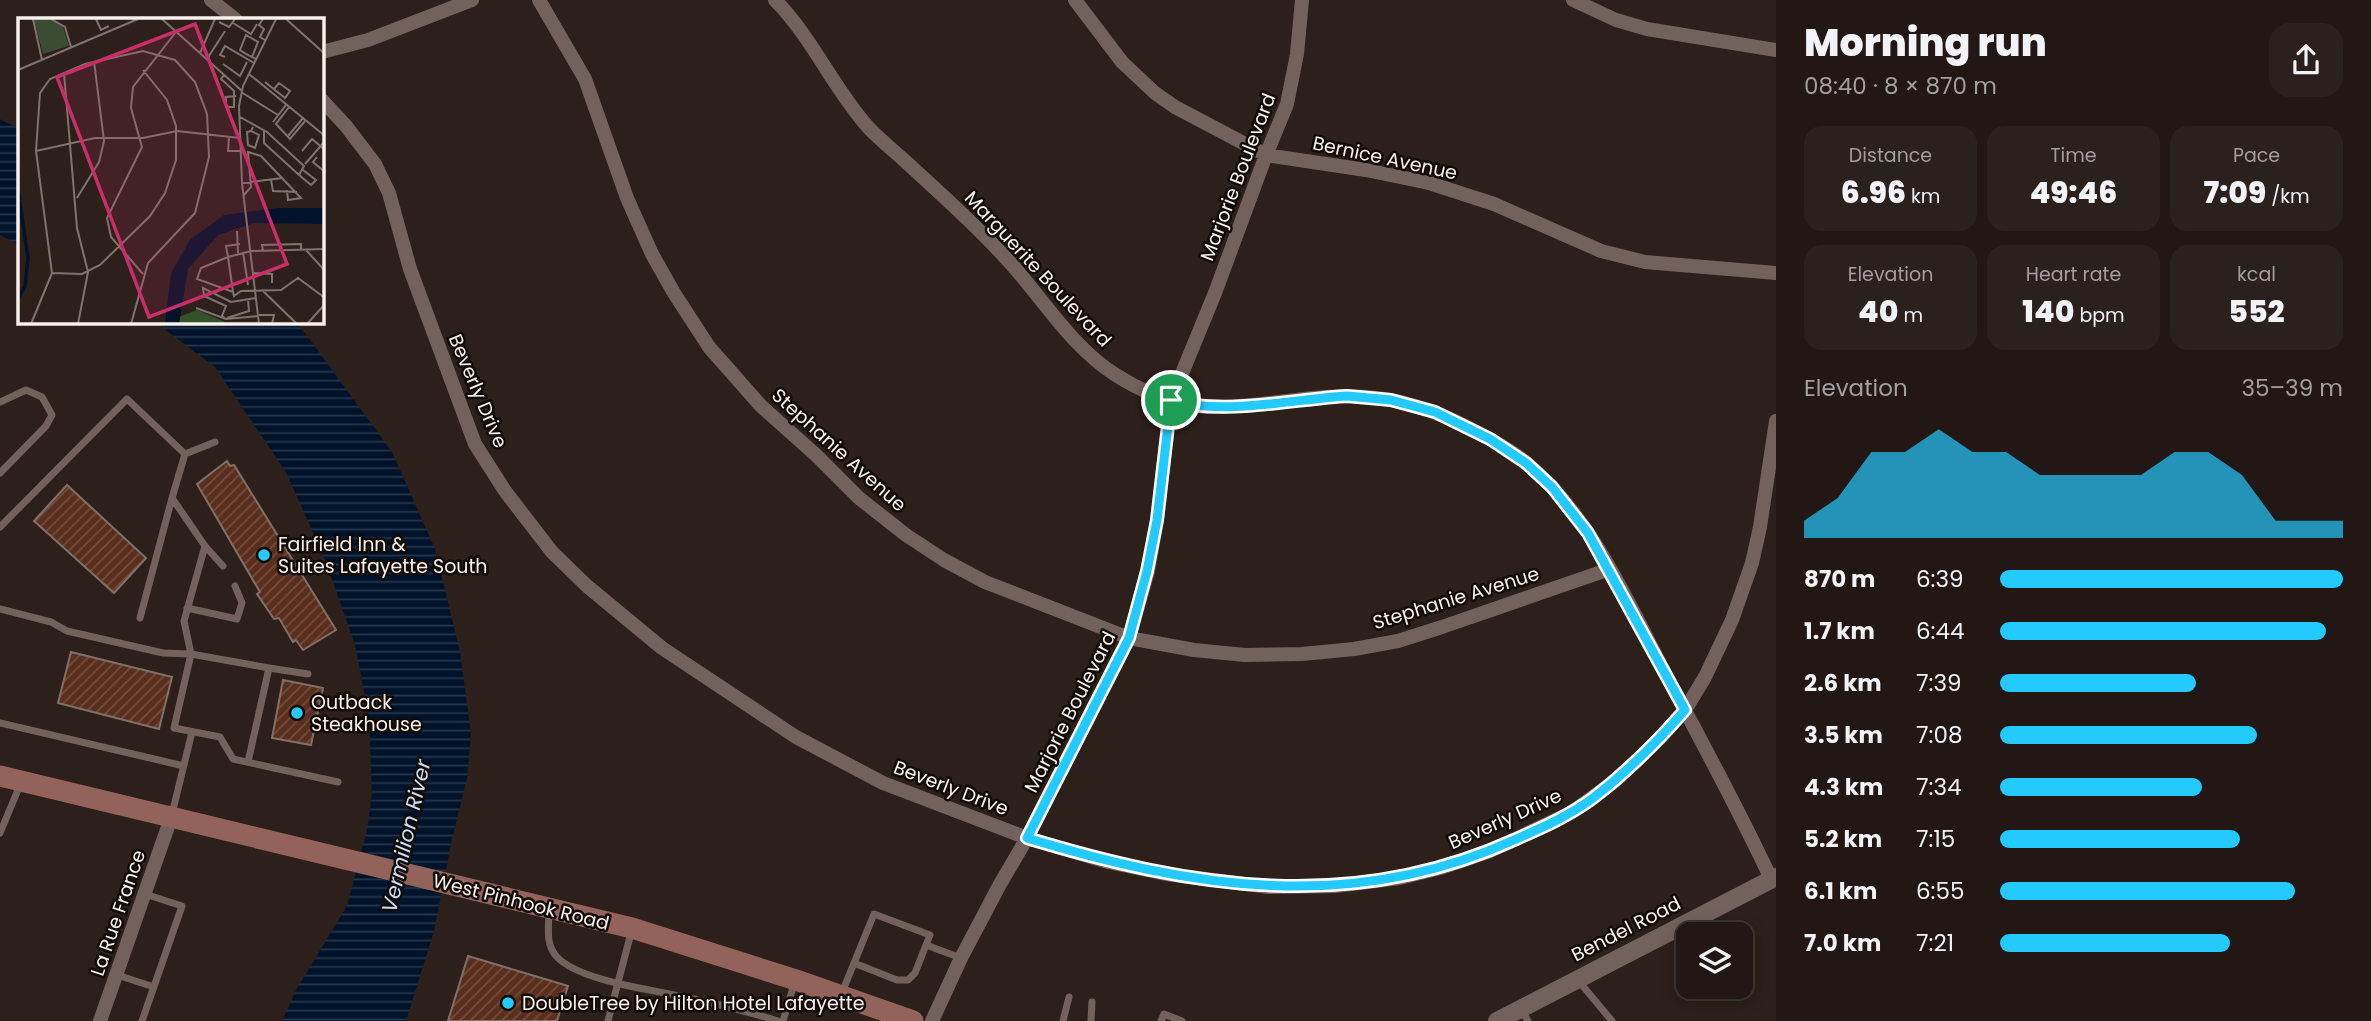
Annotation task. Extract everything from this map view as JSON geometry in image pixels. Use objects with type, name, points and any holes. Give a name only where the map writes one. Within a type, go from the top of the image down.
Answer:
[{"type":"main road","name":"West Pinhook Road","points":[[0,776],[632,928],[796,980],[913,1021]]},
{"type":"street","points":[[211,0],[234,18]]},
{"type":"street","points":[[324,51],[368,40],[472,0]]},
{"type":"street","name":"Stephanie Avenue","points":[[539,0],[585,79],[626,198],[652,254],[709,347],[761,406],[859,498],[906,535],[985,582],[1129,638],[1194,650],[1245,655],[1302,654],[1354,649],[1442,628],[1610,569]]},
{"type":"street","name":"Marguerite Boulevard","points":[[775,0],[791,18],[848,103],[870,129],[970,221],[1093,359],[1134,385],[1190,405],[1209,406],[1324,397],[1368,397],[1416,405],[1490,439],[1526,463],[1552,487],[1588,533],[1610,569],[1774,878]]},
{"type":"street","name":"Bernice Avenue","points":[[1075,0],[1122,62],[1155,93],[1175,107],[1266,155],[1366,170],[1429,183],[1494,204],[1601,251],[1645,262],[1776,273]]},
{"type":"street","name":"Marjorie Boulevard","points":[[932,1021],[961,958],[1027,838],[1129,638],[1157,520],[1171,400],[1215,293],[1291,91],[1302,0]]},
{"type":"street","points":[[1573,0],[1616,20],[1647,29],[1776,50]]},
{"type":"street","name":"Beverly Drive","points":[[324,102],[353,134],[380,173],[395,210],[410,269],[475,444],[505,491],[552,552],[587,586],[662,648],[796,737],[883,783],[1027,838],[1132,867],[1256,886],[1304,888],[1400,878],[1490,851],[1573,812],[1615,781],[1660,739],[1685,710],[1705,677],[1732,620],[1752,562],[1776,422]]},
{"type":"street","name":"La Rue France","points":[[100,1021],[171,818]]},
{"type":"street","name":"Bendel Road","points":[[1497,1021],[1524,1015],[1577,979],[1774,878]]},
{"type":"lane","points":[[0,402],[26,390],[42,397],[52,415],[46,426],[0,473]]},
{"type":"lane","points":[[0,527],[127,399],[185,454]]},
{"type":"lane","points":[[185,454],[215,442]]},
{"type":"lane","points":[[140,618],[185,454]]},
{"type":"lane","points":[[172,498],[205,546],[223,566]]},
{"type":"lane","points":[[205,546],[184,621],[191,654],[174,728],[220,737],[233,759],[338,782]]},
{"type":"lane","points":[[187,608],[237,619],[242,603],[234,586]]},
{"type":"lane","points":[[0,609],[51,622],[67,631],[163,653],[191,654],[308,674]]},
{"type":"lane","points":[[248,762],[269,668]]},
{"type":"lane","points":[[0,723],[184,766]]},
{"type":"lane","points":[[171,818],[192,732]]},
{"type":"lane","points":[[0,833],[21,781]]},
{"type":"lane","points":[[142,1021],[182,906],[145,894]]},
{"type":"lane","points":[[549,909],[548,943],[557,958],[585,974],[780,1021],[796,980]]},
{"type":"lane","points":[[841,996],[854,963],[874,914],[930,935],[915,973],[908,980],[897,980],[854,963]]},
{"type":"lane","points":[[608,1021],[632,928]]},
{"type":"lane","points":[[926,945],[961,958]]},
{"type":"lane","points":[[117,975],[154,987]]},
{"type":"lane","points":[[1577,979],[1612,1021]]},
{"type":"lane","points":[[1063,1021],[1069,997]]},
{"type":"lane","points":[[1090,1021],[1092,1002]]},
{"type":"lane","points":[[1161,1021],[1164,1014],[1182,1021]]},
{"type":"water","points":[[0,119],[18,128],[18,244],[0,235]]},
{"type":"water","name":"Vermilion River","points":[[158,324],[298,324],[392,452],[435,549],[460,652],[471,733],[467,778],[434,931],[406,1021],[282,1021],[296,990],[347,906],[367,830],[372,794],[369,717],[355,645],[326,562],[286,472],[215,367]]},
{"type":"building","name":"Fairfield Inn & Suites Lafayette South","points":[[227,461],[230,466],[234,465],[336,630],[303,650],[296,640],[293,642],[279,618],[274,619],[257,594],[260,592],[197,484]]},
{"type":"building","points":[[67,485],[146,558],[114,593],[34,521]]},
{"type":"building","points":[[71,652],[172,677],[159,729],[58,703]]},
{"type":"building","name":"Outback Steakhouse","points":[[283,680],[323,688],[311,745],[272,738]]},
{"type":"building","name":"DoubleTree by Hilton Hotel Lafayette","points":[[468,956],[568,986],[557,1021],[448,1021]]},
{"type":"place","name":"Fairfield Inn & Suites Lafayette South","points":[[264,555]]},
{"type":"place","name":"Outback Steakhouse","points":[[297,713]]},
{"type":"place","name":"DoubleTree by Hilton Hotel Lafayette","points":[[508,1003]]},
{"type":"route","points":[[1324,397],[1368,397],[1416,405],[1449,417],[1490,439],[1526,463],[1552,487],[1588,533],[1685,710],[1660,739],[1615,781],[1573,812],[1490,851],[1400,878],[1335,886],[1269,887],[1167,874],[1108,862],[1027,838],[1129,638],[1142,596],[1157,520],[1171,400],[1190,405],[1229,406],[1324,397]]}]
